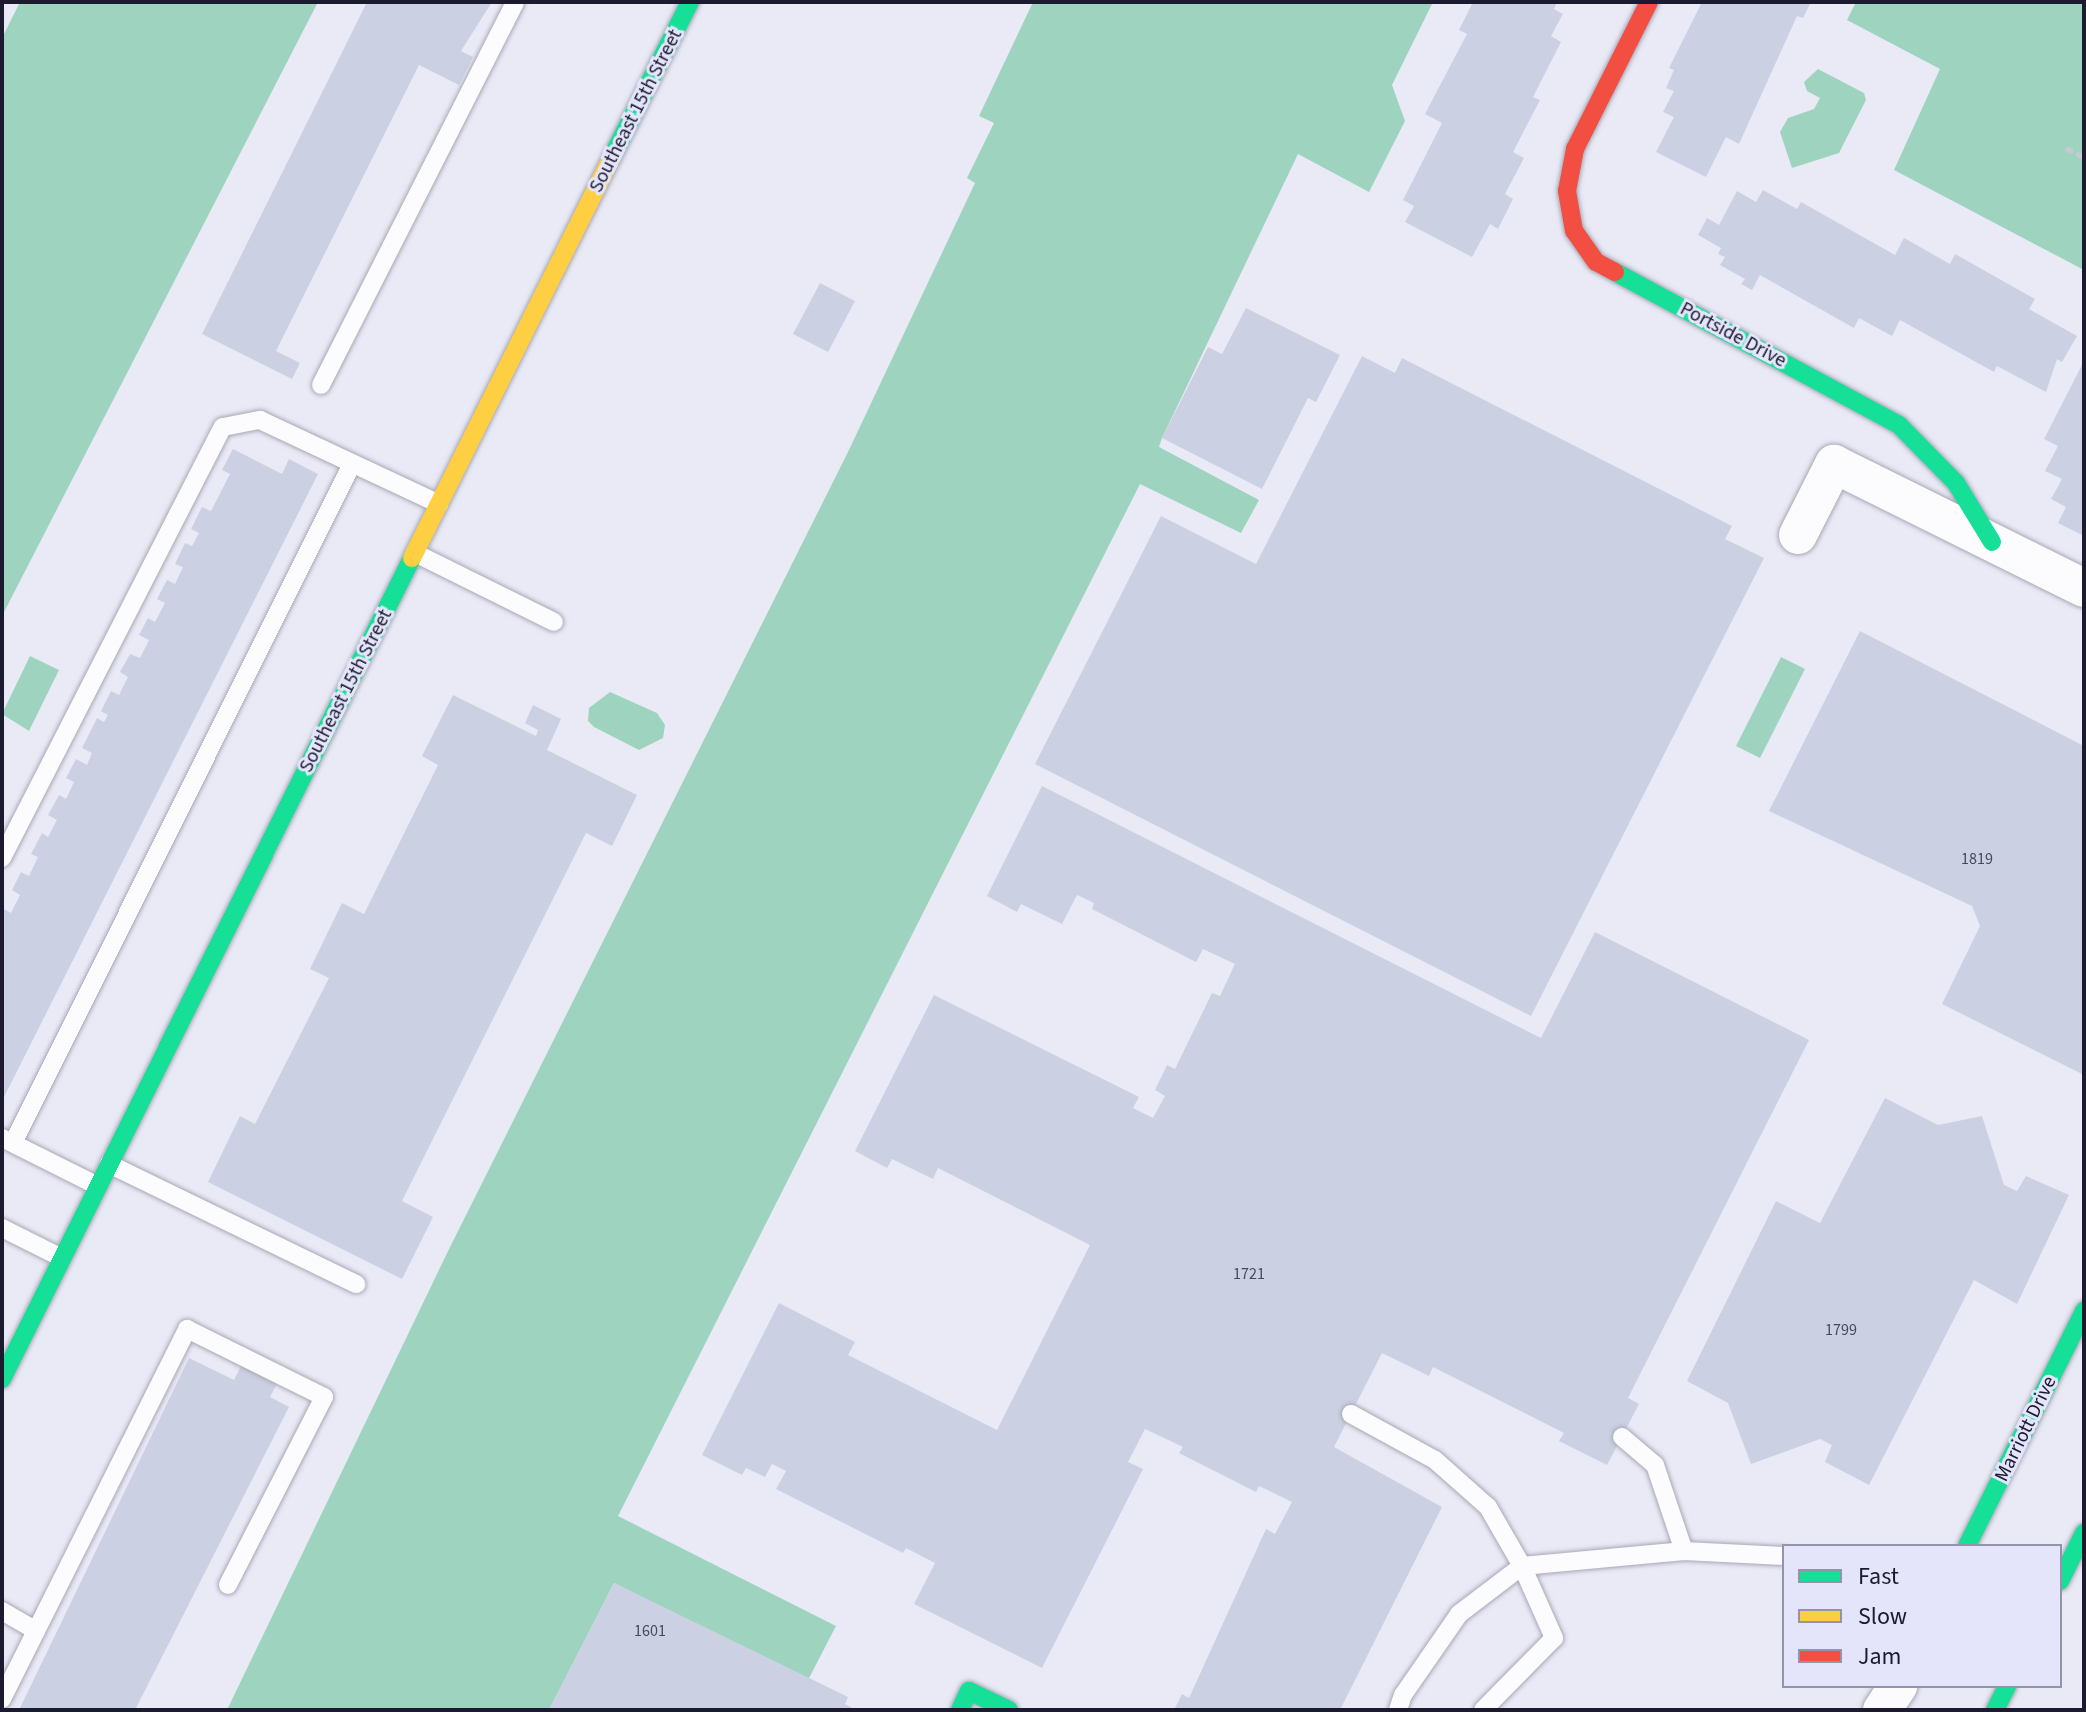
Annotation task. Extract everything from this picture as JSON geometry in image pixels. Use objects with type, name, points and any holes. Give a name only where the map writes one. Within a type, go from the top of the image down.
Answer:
[{"type":"street","name":"Southeast 15th Street","points":[[2,1379],[690,2]]},
{"type":"street","name":"Portside Drive","points":[[1649,2],[1575,149],[1567,191],[1574,231],[1596,262],[1899,425],[1956,483],[1992,542]]},
{"type":"street","points":[[1798,535],[1834,464],[2084,588]]},
{"type":"street","name":"Marriott Drive","points":[[1968,1544],[2084,1311]]},
{"type":"street","points":[[2062,1577],[2084,1533]]},
{"type":"street","points":[[1882,1710],[1897,1688]]},
{"type":"street","points":[[1995,1710],[2006,1688]]},
{"type":"street","points":[[960,1710],[969,1691],[1009,1710]]},
{"type":"lane","points":[[321,385],[515,2]]},
{"type":"lane","points":[[2,858],[223,427],[260,420],[439,504]]},
{"type":"lane","points":[[98,1186],[8,1140],[352,464]]},
{"type":"lane","points":[[415,553],[554,622]]},
{"type":"lane","points":[[109,1164],[356,1284]]},
{"type":"lane","points":[[2,1228],[62,1258]]},
{"type":"lane","points":[[2,1699],[187,1329],[324,1397],[228,1585]]},
{"type":"lane","points":[[1351,1414],[1435,1460],[1488,1507],[1522,1566],[1554,1638],[1483,1710]]},
{"type":"lane","points":[[1622,1437],[1655,1465],[1684,1551]]},
{"type":"lane","points":[[1398,1710],[1403,1695],[1459,1614],[1522,1566],[1684,1551],[1782,1556]]},
{"type":"lane","points":[[3,1614],[36,1631]]},
{"type":"path","points":[[2066,148],[2084,157]]},
{"type":"shaded area","points":[[20,2],[318,2],[2,616],[2,38]]},
{"type":"shaded area","points":[[1033,2],[1433,2],[1392,85],[1405,121],[1369,192],[1298,154],[1162,438],[1159,447],[1259,500],[1241,533],[1140,484],[618,1516],[836,1626],[808,1680],[614,1583],[549,1710],[227,1710],[450,1247],[848,452],[975,183],[967,178],[994,123],[979,116]]},
{"type":"shaded area","points":[[1856,2],[2084,2],[2084,270],[1894,170],[1940,69],[1847,20]]},
{"type":"shaded area","points":[[1818,69],[1864,93],[1866,100],[1839,153],[1792,168],[1780,132],[1788,118],[1814,109],[1820,98],[1807,91],[1804,82]]},
{"type":"shaded area","points":[[30,656],[59,670],[29,731],[2,714]]},
{"type":"shaded area","points":[[1781,657],[1805,669],[1760,758],[1736,746]]},
{"type":"shaded area","points":[[610,692],[657,713],[665,725],[663,738],[639,750],[594,727],[588,721],[589,708]]},
{"type":"building","points":[[367,2],[492,2],[461,51],[473,57],[459,85],[419,65],[276,351],[300,363],[292,379],[202,334]]},
{"type":"building","points":[[1473,2],[1557,2],[1554,9],[1563,14],[1551,36],[1561,42],[1533,97],[1540,100],[1513,152],[1524,158],[1505,194],[1513,199],[1498,229],[1490,224],[1472,257],[1405,222],[1414,206],[1403,200],[1442,123],[1425,114],[1467,34],[1459,30]]},
{"type":"building","points":[[1702,2],[1811,2],[1803,18],[1797,16],[1739,144],[1726,137],[1706,177],[1656,152],[1674,117],[1663,112],[1674,91],[1666,88],[1674,70],[1669,68]]},
{"type":"building","points":[[1763,190],[1797,209],[1801,202],[1895,255],[1904,238],[1950,264],[1955,254],[2035,299],[2029,309],[2077,336],[2062,362],[2057,359],[2046,392],[1997,366],[1994,372],[1900,320],[1892,336],[1859,318],[1854,328],[1760,275],[1752,290],[1741,284],[1745,279],[1720,265],[1725,257],[1718,254],[1721,248],[1698,235],[1707,218],[1719,225],[1737,191],[1756,202]]},
{"type":"building","points":[[820,283],[855,301],[828,352],[793,334]]},
{"type":"building","points":[[1246,308],[1340,355],[1316,402],[1308,398],[1262,489],[1162,438],[1208,347],[1222,354]]},
{"type":"building","points":[[1362,356],[1395,373],[1402,358],[1732,526],[1725,539],[1764,558],[1531,1016],[1035,764],[1161,516],[1256,564]]},
{"type":"building","points":[[2084,361],[2084,536],[2058,523],[2066,507],[2051,499],[2062,479],[2045,471],[2058,446],[2044,439]]},
{"type":"building","points":[[233,449],[282,474],[289,459],[318,474],[2,1101],[2,908],[11,913],[20,895],[12,890],[21,872],[29,876],[38,857],[31,854],[42,833],[48,837],[57,820],[48,815],[59,795],[66,799],[74,782],[66,778],[76,759],[87,765],[92,753],[82,748],[97,718],[104,722],[108,715],[101,711],[111,691],[119,695],[128,677],[120,672],[130,654],[140,658],[149,640],[139,635],[148,618],[155,622],[165,603],[157,599],[167,580],[175,584],[183,567],[175,564],[185,543],[192,546],[199,533],[191,529],[202,507],[211,511],[230,474],[222,470]]},
{"type":"building","points":[[1860,631],[2084,746],[2084,1075],[1942,1004],[1980,926],[1972,906],[1769,811]]},
{"type":"building","points":[[453,695],[536,736],[538,730],[525,723],[533,705],[561,719],[547,750],[637,795],[612,846],[586,833],[402,1201],[433,1217],[402,1279],[208,1182],[240,1116],[255,1124],[329,978],[310,969],[342,903],[364,914],[438,765],[422,756]]},
{"type":"building","points":[[1042,786],[1541,1038],[1595,932],[1809,1040],[1628,1398],[1639,1404],[1607,1465],[1559,1441],[1564,1433],[1433,1367],[1429,1376],[1382,1353],[1334,1447],[1442,1507],[1340,1710],[1174,1710],[1182,1694],[1189,1698],[1266,1529],[1275,1534],[1292,1502],[1259,1486],[1256,1492],[1179,1453],[1183,1447],[1145,1429],[1128,1462],[1143,1469],[1042,1668],[914,1604],[935,1563],[906,1548],[903,1553],[776,1489],[786,1471],[772,1464],[765,1477],[746,1468],[742,1475],[702,1455],[779,1303],[855,1342],[848,1355],[997,1430],[1090,1245],[938,1168],[933,1179],[892,1159],[887,1168],[855,1151],[934,995],[1139,1097],[1133,1108],[1153,1118],[1165,1096],[1155,1090],[1167,1065],[1175,1069],[1212,993],[1220,996],[1235,964],[1203,949],[1196,962],[1092,909],[1094,903],[1077,895],[1062,924],[1021,904],[1017,912],[987,896]]},
{"type":"building","points":[[1885,1098],[1938,1125],[1982,1116],[2004,1185],[2017,1191],[2026,1176],[2069,1195],[2017,1304],[1974,1280],[1869,1485],[1825,1462],[1832,1445],[1820,1439],[1751,1464],[1728,1403],[1687,1381],[1776,1201],[1820,1223]]},
{"type":"building","points":[[189,1358],[234,1380],[241,1366],[277,1384],[270,1397],[289,1407],[135,1710],[19,1710]]},
{"type":"building","points":[[614,1583],[848,1697],[845,1704],[856,1710],[549,1710]]},
{"type":"traffic: fast","points":[[612,157],[690,2]]},
{"type":"traffic: fast","points":[[1615,272],[1899,425],[1956,483],[1992,542]]},
{"type":"traffic: fast","points":[[2,1379],[412,558]]},
{"type":"traffic: fast","points":[[1968,1544],[2084,1311]]},
{"type":"traffic: fast","points":[[2062,1577],[2084,1533]]},
{"type":"traffic: fast","points":[[1995,1710],[2006,1688]]},
{"type":"traffic: fast","points":[[960,1710],[969,1691],[1009,1710]]},
{"type":"traffic: slow","points":[[412,558],[612,157]]},
{"type":"traffic: jam","points":[[1615,272],[1596,262],[1574,231],[1567,191],[1575,149],[1649,2]]}]
